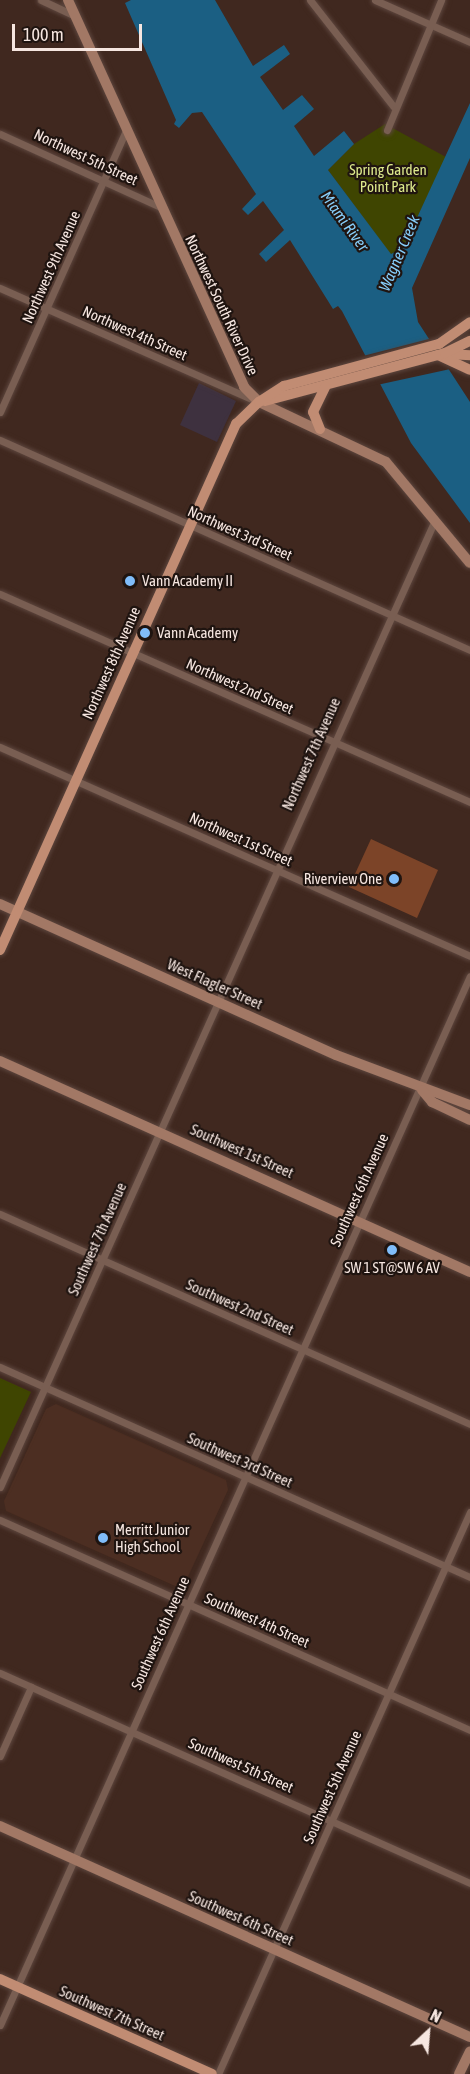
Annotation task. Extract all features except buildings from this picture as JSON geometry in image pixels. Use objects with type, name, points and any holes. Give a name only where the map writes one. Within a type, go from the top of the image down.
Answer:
[{"type":"main road","name":"Northwest South River Drive","points":[[68,0],[125,132],[235,372],[259,402],[386,462],[470,563]]},
{"type":"main road","points":[[259,402],[284,386],[439,344],[459,334],[470,322]]},
{"type":"main road","points":[[259,402],[325,387],[441,354],[466,356]]},
{"type":"main road","points":[[320,429],[313,412],[325,387]]},
{"type":"main road","name":"Northwest 8th Avenue","points":[[0,950],[232,429],[259,402]]},
{"type":"main road","name":"West Flagler Street","points":[[0,904],[217,1002],[419,1088],[470,1105]]},
{"type":"main road","name":"Southwest 1st Street","points":[[0,1061],[160,1130],[470,1272]]},
{"type":"main road","name":"West Flagler Street","points":[[419,1088],[432,1102],[470,1120]]},
{"type":"main road","name":"Southwest 6th Street","points":[[0,1826],[470,2037]]},
{"type":"main road","name":"Southwest 7th Street","points":[[0,1979],[212,2074]]},
{"type":"main road","points":[[459,2074],[470,2051]]},
{"type":"street","points":[[41,0],[73,15]]},
{"type":"street","points":[[310,0],[393,106]]},
{"type":"street","points":[[375,0],[470,42]]},
{"type":"street","points":[[387,130],[393,106],[441,0]]},
{"type":"street","name":"Northwest 9th Avenue","points":[[0,412],[125,132]]},
{"type":"street","name":"Northwest 5th Street","points":[[0,134],[160,207]]},
{"type":"street","name":"Northwest 4th Street","points":[[0,288],[259,402]]},
{"type":"street","name":"Northwest 3rd Street","points":[[0,440],[470,650]]},
{"type":"street","name":"Northwest 7th Avenue","points":[[217,1002],[390,614],[435,520]]},
{"type":"street","name":"Northwest 2nd Street","points":[[0,594],[470,802]]},
{"type":"street","name":"Northwest 1st Street","points":[[0,747],[470,956]]},
{"type":"street","name":"Southwest 6th Avenue","points":[[0,2025],[470,976]]},
{"type":"street","name":"Southwest 7th Avenue","points":[[0,1486],[217,1002]]},
{"type":"street","name":"Southwest 2nd Street","points":[[0,1214],[470,1424]]},
{"type":"street","name":"Southwest 3rd Street","points":[[0,1367],[470,1577]]},
{"type":"street","name":"Southwest 5th Avenue","points":[[218,2074],[470,1512]]},
{"type":"street","name":"Southwest 4th Street","points":[[0,1520],[470,1730]]},
{"type":"street","name":"Southwest 5th Street","points":[[0,1673],[470,1883]]},
{"type":"street","points":[[0,1756],[31,1687]]},
{"type":"shaded area","points":[[199,383],[236,401],[217,442],[180,425]]},
{"type":"shaded area","points":[[56,1404],[226,1480],[228,1490],[184,1585],[175,1586],[6,1511],[4,1501],[46,1409]]},
{"type":"green space","name":"Spring Garden Point Park","points":[[385,124],[446,157],[403,248],[391,255],[328,170],[354,144]]},
{"type":"green space","points":[[0,1378],[31,1392],[0,1458]]},
{"type":"water","points":[[131,0],[215,0],[253,66],[284,45],[290,54],[260,77],[283,110],[302,95],[314,109],[294,126],[314,156],[344,131],[354,144],[328,170],[391,254],[403,248],[470,103],[470,158],[412,288],[418,322],[470,402],[470,523],[411,443],[342,311],[338,306],[333,309],[290,240],[266,262],[259,254],[284,230],[263,201],[248,215],[242,209],[256,194],[202,112],[192,113],[179,128],[174,124],[176,120],[125,3]]},
{"type":"pier","points":[[433,338],[455,368],[377,385],[363,356]]},
{"type":"place","name":"Vann Academy II","points":[[130,581]]},
{"type":"place","name":"Vann Academy","points":[[145,633]]},
{"type":"place","name":"Riverview One","points":[[394,879]]},
{"type":"place","name":"SW 1 ST@SW 6 AV","points":[[392,1250]]},
{"type":"place","name":"Merritt Junior High School","points":[[103,1538]]},
{"type":"water label","name":"Miami River","points":[[345,221]]},
{"type":"water label","name":"Wagner Creek","points":[[399,253]]}]
